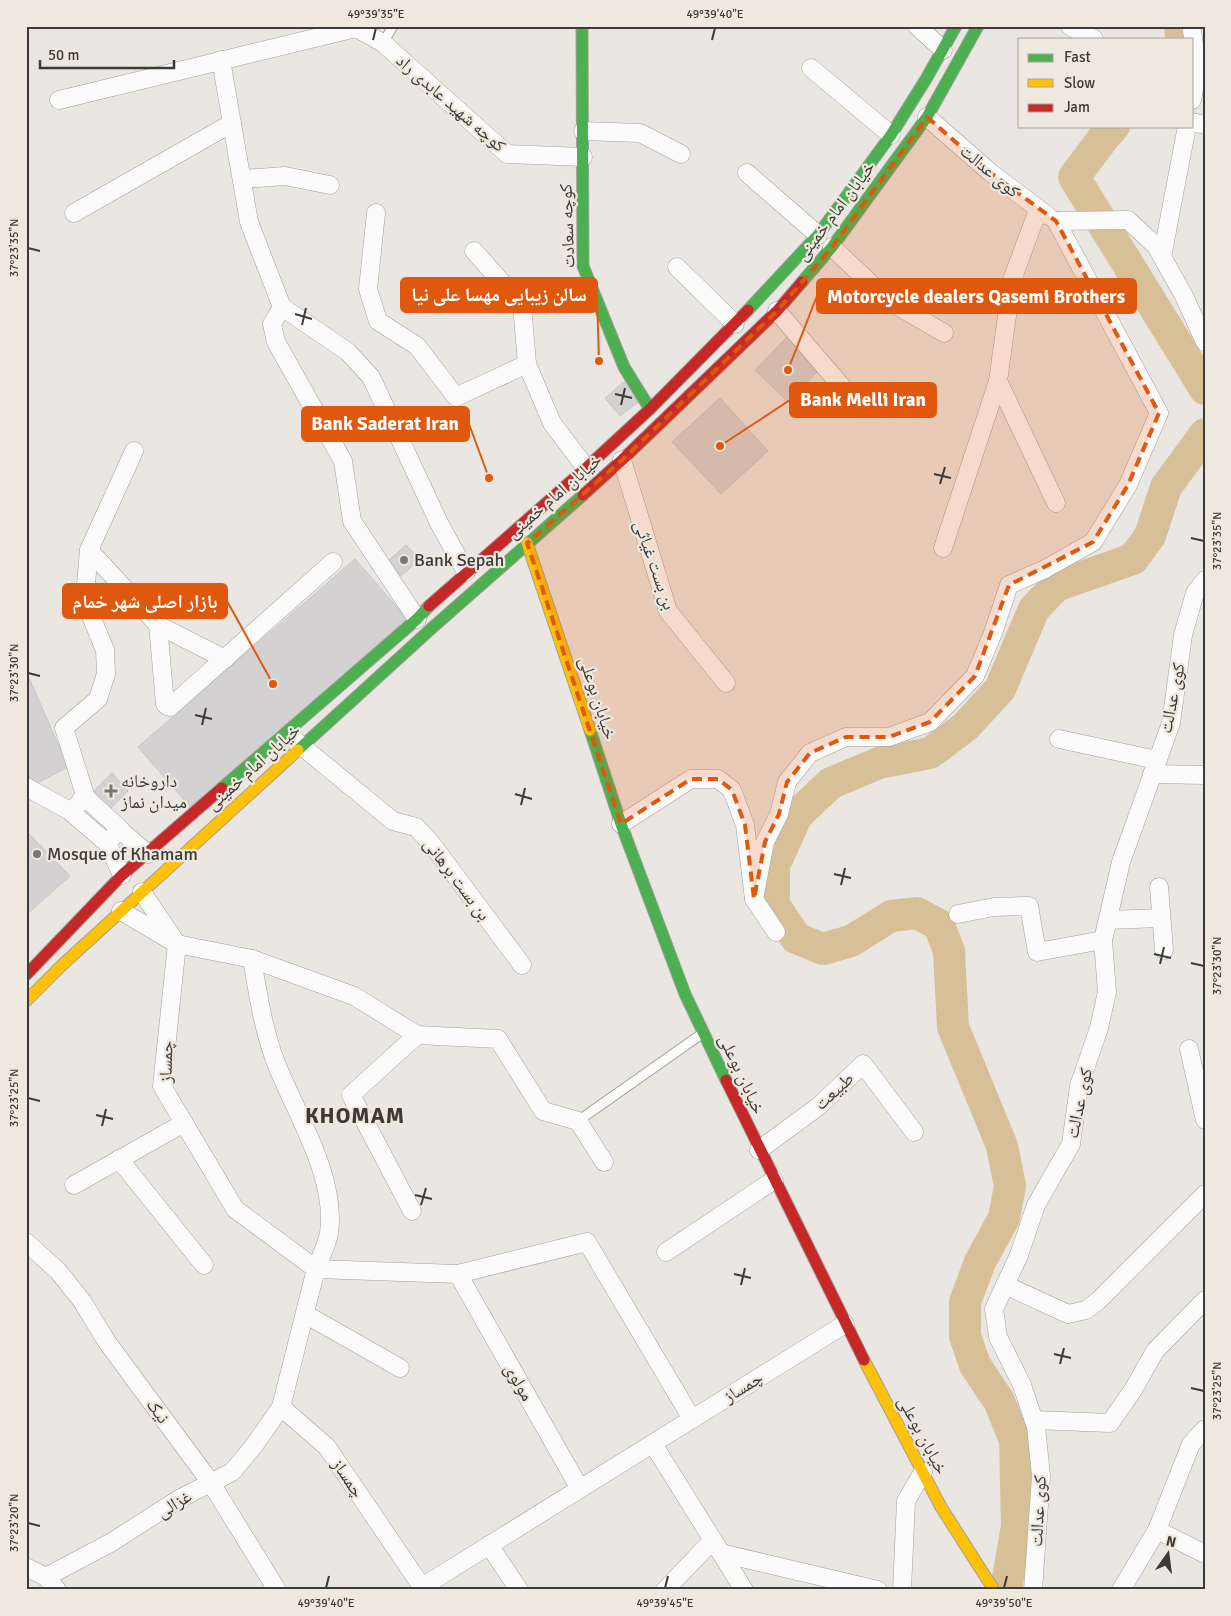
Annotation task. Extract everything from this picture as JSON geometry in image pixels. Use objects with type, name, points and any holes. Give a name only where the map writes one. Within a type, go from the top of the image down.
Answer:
[{"type":"main road","name":"کوچه سعادت","points":[[582,26],[583,266],[624,367],[650,409]]},
{"type":"main road","name":"خیابان امام خمینی","points":[[26,1001],[61,966],[142,892],[156,863],[287,732],[586,468],[650,409],[735,324],[818,235],[891,135],[956,26]]},
{"type":"main road","name":"خیابان امام خمینی","points":[[26,974],[122,875],[156,863],[301,746],[622,460],[777,311],[832,247],[927,116],[978,26]]},
{"type":"main road","name":"خیابان بوعلی","points":[[527,543],[621,824],[686,994],[759,1150],[844,1324],[941,1507],[994,1590]]},
{"type":"street","points":[[917,26],[943,50]]},
{"type":"street","points":[[1070,26],[1092,38]]},
{"type":"street","points":[[1191,26],[1194,36],[1194,91]]},
{"type":"street","name":"کوچه شهید عابدی راد","points":[[59,100],[356,28],[383,44],[507,154],[583,157]]},
{"type":"street","points":[[221,60],[249,222],[282,307],[348,352],[371,378],[439,522],[466,572]]},
{"type":"street","points":[[811,68],[891,135]]},
{"type":"street","name":"کوی عدالت","points":[[927,116],[991,173],[1038,210],[1056,221]]},
{"type":"street","points":[[74,213],[232,123]]},
{"type":"street","points":[[1162,257],[1187,128]]},
{"type":"street","points":[[583,132],[640,133],[682,154]]},
{"type":"street","points":[[748,173],[818,235]]},
{"type":"street","points":[[242,179],[285,176],[330,185]]},
{"type":"street","points":[[943,548],[998,381],[1012,280],[1038,210]]},
{"type":"street","points":[[376,212],[368,289],[378,321],[417,346],[456,397],[527,364]]},
{"type":"street","points":[[754,899],[765,842],[779,814],[787,782],[810,753],[846,737],[889,737],[930,722],[975,676],[993,633],[1009,585],[1045,569],[1093,542],[1128,485],[1159,413],[1056,221],[1128,220],[1156,246],[1184,296],[1205,342]]},
{"type":"street","points":[[832,247],[889,301],[944,333]]},
{"type":"street","points":[[474,251],[522,305],[527,364],[552,423],[586,468]]},
{"type":"street","points":[[677,267],[735,324]]},
{"type":"street","points":[[282,307],[272,324],[276,342],[343,461],[352,521],[417,619]]},
{"type":"street","points":[[777,311],[856,403]]},
{"type":"street","points":[[998,381],[1056,503]]},
{"type":"street","points":[[134,451],[89,550],[84,596],[105,650],[106,674],[98,699],[64,728],[86,798],[156,863]]},
{"type":"street","name":"بن بست غیاثی","points":[[622,460],[668,611],[726,683]]},
{"type":"street","points":[[89,550],[158,626],[224,659]]},
{"type":"street","points":[[158,626],[165,704],[170,707],[333,562]]},
{"type":"street","name":"کوی عدالت","points":[[1033,1590],[1041,1476],[1036,1427],[1022,1385],[998,1337],[994,1308],[1019,1255],[1036,1205],[1071,1144],[1078,1086],[1099,1028],[1106,992],[1103,940],[1121,862],[1171,723],[1183,635],[1195,593],[1205,580]]},
{"type":"street","name":"بن بست برهانی","points":[[287,732],[301,746],[392,821],[416,827],[431,842],[522,965]]},
{"type":"street","points":[[1059,739],[1155,767],[1205,775]]},
{"type":"street","points":[[621,824],[691,779],[718,779],[732,790],[745,825],[754,899],[776,932]]},
{"type":"street","points":[[31,794],[72,812],[107,843],[122,875]]},
{"type":"street","points":[[72,812],[82,799],[86,798]]},
{"type":"street","points":[[107,843],[120,830]]},
{"type":"street","points":[[1160,887],[1164,950]]},
{"type":"street","points":[[142,892],[177,944]]},
{"type":"street","points":[[958,914],[994,907],[1029,906],[1037,952],[1103,940]]},
{"type":"street","points":[[121,911],[177,944],[252,959],[354,996],[417,1035],[498,1039],[543,1111],[578,1121],[604,1162]]},
{"type":"street","points":[[1108,920],[1162,918]]},
{"type":"street","name":"چمساز","points":[[177,944],[162,1086],[236,1209],[316,1269]]},
{"type":"street","points":[[252,959],[261,1014],[276,1062],[322,1171],[330,1207],[329,1234],[316,1269],[281,1408]]},
{"type":"street","points":[[412,1211],[350,1095],[417,1035]]},
{"type":"street","points":[[1189,1049],[1205,1120]]},
{"type":"street","name":"طبيعت","points":[[759,1150],[819,1106],[863,1064],[914,1132]]},
{"type":"street","points":[[74,1185],[184,1123]]},
{"type":"street","points":[[120,1159],[204,1265]]},
{"type":"street","points":[[666,1252],[774,1180]]},
{"type":"street","points":[[1005,1285],[1068,1314],[1086,1310],[1098,1301],[1205,1194]]},
{"type":"street","name":"نیک","points":[[26,1242],[58,1271],[82,1301],[107,1342],[211,1482],[277,1590]]},
{"type":"street","points":[[316,1269],[458,1274],[587,1242],[692,1419]]},
{"type":"street","name":"مولوی","points":[[458,1274],[580,1489]]},
{"type":"street","points":[[1034,1420],[1110,1423],[1133,1390],[1155,1351],[1205,1300]]},
{"type":"street","points":[[305,1314],[400,1368]]},
{"type":"street","name":"چمساز","points":[[281,1408],[327,1447],[422,1587],[844,1324]]},
{"type":"street","name":"غزالی","points":[[26,1567],[52,1583],[179,1499],[232,1472],[281,1408]]},
{"type":"street","points":[[1120,1590],[1157,1530],[1191,1444],[1205,1430]]},
{"type":"street","points":[[653,1444],[744,1590]]},
{"type":"street","points":[[902,1590],[906,1501],[923,1472]]},
{"type":"street","points":[[1157,1530],[1205,1554]]},
{"type":"street","points":[[490,1545],[519,1590]]},
{"type":"street","points":[[665,1590],[717,1547]]},
{"type":"street","points":[[717,1547],[878,1590]]},
{"type":"lane","name":"کوچه شهید عابدی راد","points":[[383,44],[394,26]]},
{"type":"lane","points":[[578,1121],[704,1033]]},
{"type":"highlighted area","points":[[927,117],[991,173],[1056,221],[1159,413],[1128,485],[1093,542],[1009,585],[975,676],[930,722],[889,737],[846,737],[810,753],[787,782],[779,814],[765,842],[754,899],[745,825],[732,790],[718,779],[691,779],[621,824],[527,543],[622,460],[777,311],[832,247]]},
{"type":"building","points":[[787,337],[820,369],[788,402],[755,370]]},
{"type":"building","points":[[625,381],[641,400],[620,416],[605,398]]},
{"type":"building","points":[[720,398],[768,451],[721,494],[672,442]]},
{"type":"building","name":"Bank Sepah","points":[[406,545],[420,559],[401,576],[388,561]]},
{"type":"building","points":[[355,559],[408,620],[192,809],[138,747]]},
{"type":"building","points":[[26,671],[68,767],[35,784],[26,778]]},
{"type":"building","name":"داروخانه میدان نماز","points":[[112,773],[128,791],[110,809],[93,792]]},
{"type":"building","name":"Mosque of Khamam","points":[[26,831],[70,876],[26,915]]},
{"type":"waterway","points":[[1180,26],[1181,38]]},
{"type":"waterway","points":[[1112,128],[1074,177],[1205,389]]},
{"type":"waterway","points":[[1006,1590],[1017,1526],[1015,1440],[999,1401],[975,1365],[965,1336],[965,1302],[980,1262],[1004,1218],[1010,1186],[1002,1146],[953,1027],[949,951],[939,925],[917,913],[891,916],[851,941],[823,949],[796,938],[774,905],[774,866],[797,815],[831,783],[879,763],[930,753],[965,727],[1000,689],[1034,609],[1056,586],[1133,559],[1150,536],[1166,487],[1205,434]]},
{"type":"traffic: fast","points":[[582,26],[583,266],[624,367],[650,409]]},
{"type":"traffic: fast","points":[[748,310],[818,235],[891,135],[956,26]]},
{"type":"traffic: fast","points":[[802,282],[832,247],[927,117],[978,26]]},
{"type":"traffic: fast","points":[[298,750],[432,628],[583,495]]},
{"type":"traffic: fast","points":[[222,788],[417,619],[429,606]]},
{"type":"traffic: fast","points":[[590,730],[621,824],[685,994],[726,1080]]},
{"type":"traffic: slow","points":[[527,543],[590,730]]},
{"type":"traffic: slow","points":[[26,1001],[61,966],[298,750]]},
{"type":"traffic: slow","points":[[864,1360],[941,1507],[994,1590]]},
{"type":"traffic: jam","points":[[583,495],[777,311],[802,282]]},
{"type":"traffic: jam","points":[[429,606],[650,409],[748,310]]},
{"type":"traffic: jam","points":[[26,975],[122,875],[222,788]]},
{"type":"traffic: jam","points":[[726,1080],[864,1360]]},
{"type":"place","name":"سالن زیبایی مهسا علی نیا","points":[[599,361]]},
{"type":"place","name":"Motorcycle dealers Qasemi Brothers","points":[[788,370]]},
{"type":"place","name":"Bank Melli Iran","points":[[720,446]]},
{"type":"place","name":"Bank Saderat Iran","points":[[489,478]]},
{"type":"place","name":"Bank Sepah","points":[[404,560]]},
{"type":"place","name":"بازار اصلی شهر خمام","points":[[273,684]]},
{"type":"place","name":"داروخانه میدان نماز","points":[[111,791]]},
{"type":"place","name":"Mosque of Khamam","points":[[37,854]]},
{"type":"district","name":"KHOMAM","points":[[355,1115]]}]
